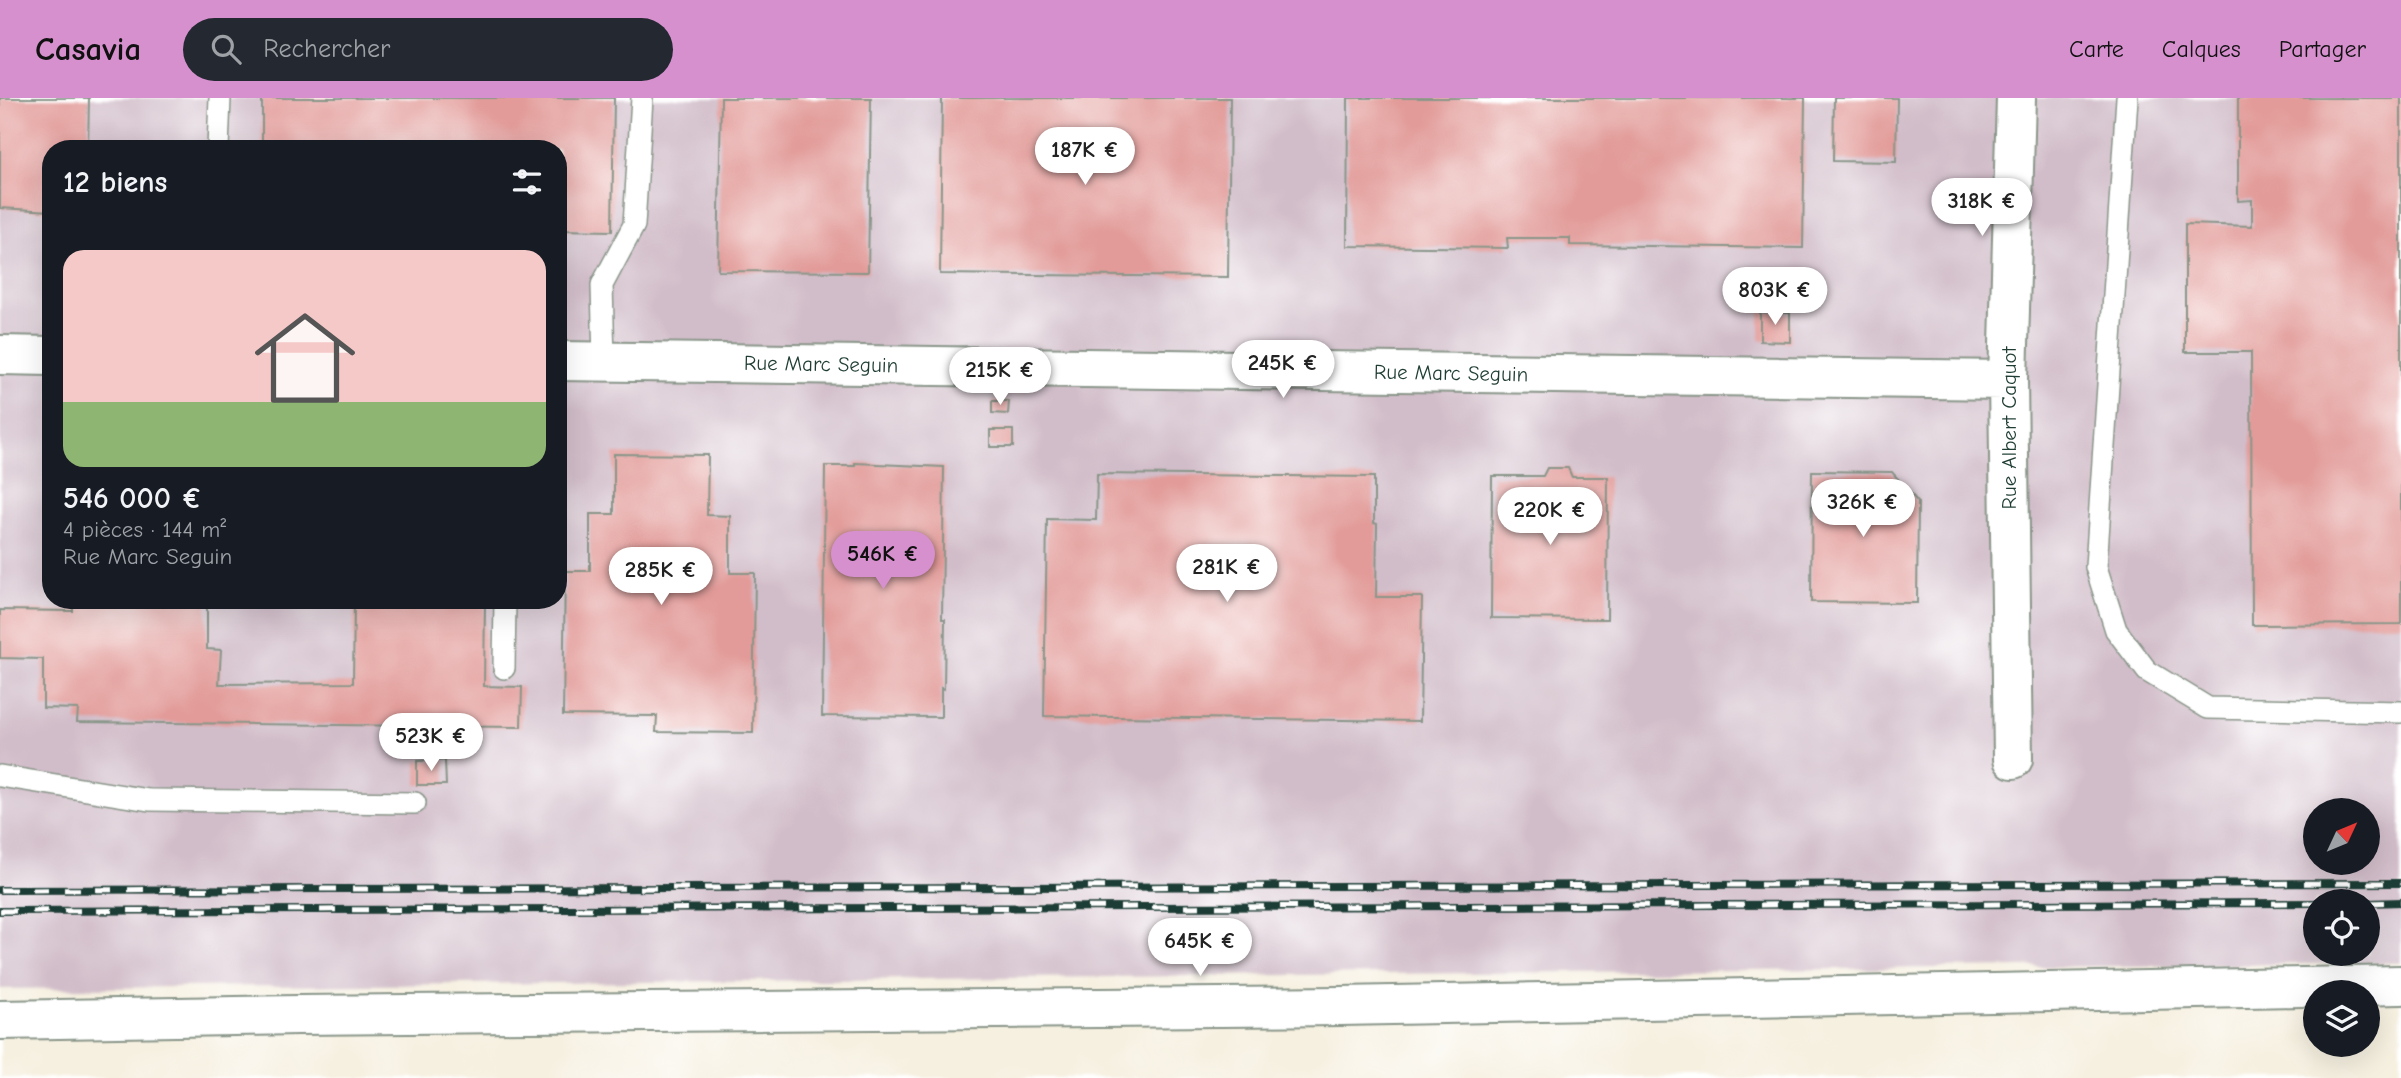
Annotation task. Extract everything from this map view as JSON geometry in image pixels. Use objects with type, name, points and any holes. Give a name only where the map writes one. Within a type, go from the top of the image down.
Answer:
[{"type":"street","name":"Rue Albert Caquot","points":[[2013,759],[2008,380],[2016,98]]},
{"type":"street","points":[[0,355],[42,356]]},
{"type":"street","name":"Rue Marc Seguin","points":[[567,361],[2008,380]]},
{"type":"street","points":[[0,1020],[326,1014],[1355,1006],[2401,985]]},
{"type":"lane","points":[[218,140],[220,98]]},
{"type":"lane","points":[[604,361],[602,285],[634,225],[642,98]]},
{"type":"lane","points":[[2127,98],[2095,567],[2116,630],[2147,671],[2208,708],[2401,712]]},
{"type":"lane","points":[[504,668],[505,609]]},
{"type":"lane","points":[[0,776],[149,800],[415,803]]},
{"type":"shaded area","points":[[0,98],[2401,98],[2401,963],[2380,963],[2380,889],[2303,889],[2303,964],[0,989]]},
{"type":"building","points":[[0,98],[89,98],[88,140],[42,140],[42,210],[0,208]]},
{"type":"building","points":[[262,98],[614,98],[612,231],[567,230],[567,140],[262,140]]},
{"type":"building","points":[[721,98],[871,98],[868,272],[718,271]]},
{"type":"building","points":[[942,98],[1230,98],[1228,277],[940,274]]},
{"type":"building","points":[[1348,98],[1805,98],[1803,248],[1570,245],[1570,238],[1507,238],[1508,248],[1347,246]]},
{"type":"building","points":[[1834,98],[1897,98],[1896,162],[1833,161]]},
{"type":"building","points":[[2238,98],[2401,98],[2401,624],[2252,625],[2251,352],[2185,352],[2185,224],[2252,226],[2252,200],[2238,201]]},
{"type":"building","points":[[1760,312],[1790,313],[1790,342],[1760,341]]},
{"type":"building","points":[[992,401],[1009,401],[1008,414],[992,413]]},
{"type":"building","points":[[990,430],[1013,430],[1013,447],[990,447]]},
{"type":"building","points":[[614,454],[708,455],[707,515],[730,516],[730,573],[755,573],[753,733],[656,732],[657,716],[563,715],[567,571],[590,571],[590,514],[614,514]]},
{"type":"building","points":[[855,463],[944,467],[942,619],[945,619],[941,717],[822,716],[825,466],[855,466]]},
{"type":"building","points":[[1547,468],[1568,468],[1572,477],[1608,477],[1607,619],[1491,618],[1492,476],[1543,476]]},
{"type":"building","points":[[1812,471],[1892,472],[1918,502],[1917,603],[1811,602]]},
{"type":"building","points":[[1097,474],[1374,477],[1374,523],[1377,524],[1376,597],[1422,597],[1420,721],[1044,716],[1047,519],[1096,520]]},
{"type":"building","points":[[207,609],[207,649],[221,650],[219,684],[353,683],[354,609],[485,609],[484,686],[522,687],[521,727],[77,722],[78,709],[43,708],[43,659],[0,658],[0,610]]},
{"type":"building","points":[[445,760],[446,785],[417,785],[417,761]]},
{"type":"railway","points":[[0,890],[2401,883]]},
{"type":"railway","points":[[2380,903],[2401,902]]},
{"type":"railway","points":[[0,911],[2303,903]]}]
